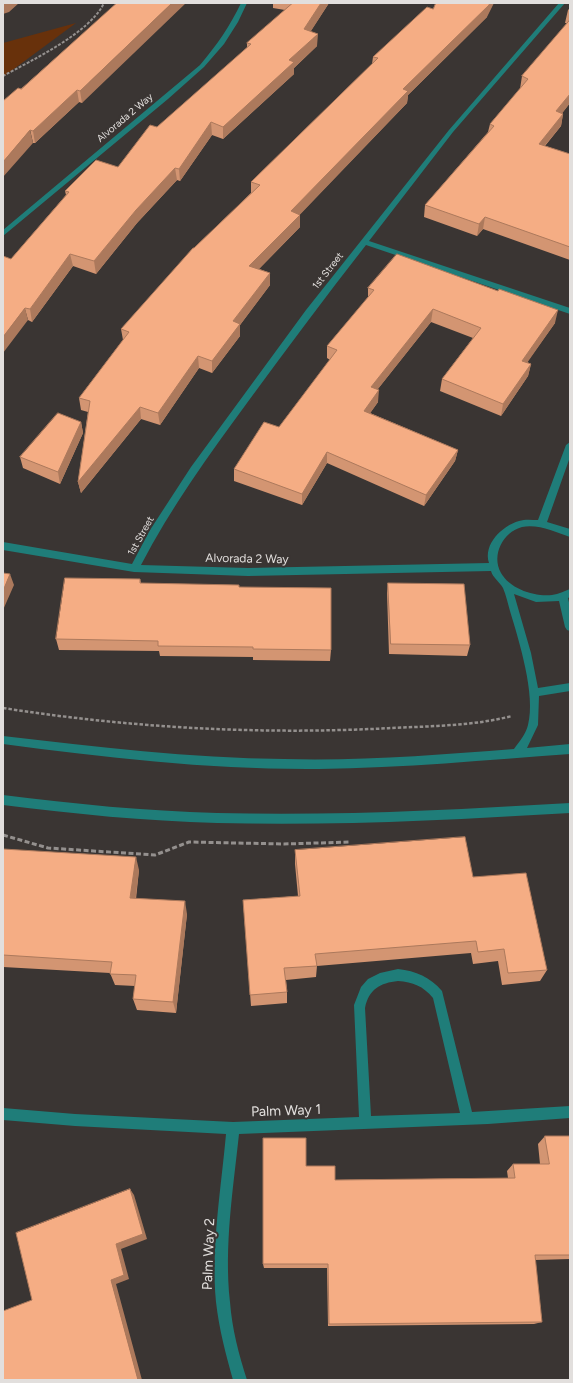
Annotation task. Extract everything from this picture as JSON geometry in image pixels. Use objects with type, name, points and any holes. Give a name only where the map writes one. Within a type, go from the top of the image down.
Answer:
[{"type":"street","name":"Alvorada 2 Way","points":[[3,234],[202,66],[222,44],[244,3]]},
{"type":"street","name":"1st Street","points":[[134,568],[153,533],[194,469],[309,312],[451,131],[562,3]]},
{"type":"street","points":[[364,242],[570,311]]},
{"type":"street","points":[[542,523],[570,445]]},
{"type":"street","points":[[570,533],[556,526],[542,523],[526,523],[512,527],[501,534],[494,543],[491,555],[493,567],[499,577],[507,586],[517,592],[540,599],[566,595],[570,627]]},
{"type":"street","name":"Alvorada 2 Way","points":[[3,546],[134,568],[255,572],[493,567]]},
{"type":"street","points":[[507,586],[521,633],[534,693],[535,705],[534,722],[528,738],[517,753]]},
{"type":"street","points":[[534,693],[570,687]]},
{"type":"street","points":[[3,740],[72,749],[177,759],[284,764],[391,762],[570,749]]},
{"type":"street","points":[[3,800],[45,806],[162,817],[280,820],[397,818],[570,808]]},
{"type":"street","points":[[365,1123],[359,1008],[363,994],[371,984],[393,975],[420,980],[430,986],[438,995],[468,1118]]},
{"type":"street","name":"Palm Way 1","points":[[3,1114],[76,1120],[233,1128],[365,1123],[570,1112]]},
{"type":"street","name":"Palm Way 2","points":[[233,1128],[222,1262],[223,1302],[240,1380]]},
{"type":"path","points":[[3,76],[22,66],[86,25],[103,8],[104,3]]},
{"type":"path","points":[[3,708],[128,724],[215,729],[302,730],[389,728],[497,720],[517,714],[535,705]]},
{"type":"shaded area","points":[[76,23],[3,77],[3,43]]},
{"type":"building","points":[[117,3],[172,3],[80,91],[77,90],[33,131],[30,130],[3,162],[3,101],[18,88],[21,89]]},
{"type":"building","points":[[293,3],[321,3],[304,29],[318,34],[289,60],[294,62],[223,127],[211,122],[179,169],[175,168],[136,210],[94,261],[70,254],[30,309],[25,308],[3,337],[3,256],[11,259],[69,192],[65,191],[96,160],[118,167],[150,125],[157,127],[251,44],[247,43]]},
{"type":"building","points":[[436,3],[490,3],[403,89],[408,91],[291,211],[300,215],[249,266],[270,273],[233,321],[240,324],[212,361],[198,356],[158,413],[140,407],[78,482],[90,401],[79,398],[129,332],[121,329],[193,248],[260,185],[251,182],[378,58],[373,57],[427,7],[433,9]]},
{"type":"building","points":[[570,20],[570,94],[556,111],[563,114],[539,144],[570,154],[570,247],[485,217],[479,224],[425,205],[494,126],[490,124],[528,79],[522,76]]},
{"type":"building","points":[[397,254],[498,291],[499,289],[558,310],[522,361],[531,364],[503,404],[442,379],[481,328],[433,309],[371,387],[379,390],[364,411],[458,450],[426,495],[327,452],[302,494],[234,469],[264,422],[279,427],[337,350],[327,346],[374,290],[368,288]]},
{"type":"building","points":[[58,413],[81,422],[58,472],[20,457]]},
{"type":"building","points":[[3,573],[10,574],[3,591]]},
{"type":"building","points":[[65,578],[140,579],[140,583],[239,585],[239,587],[331,588],[331,650],[158,646],[158,641],[56,639]]},
{"type":"building","points":[[388,583],[464,584],[470,645],[391,644]]},
{"type":"building","points":[[465,837],[473,877],[526,873],[547,970],[508,973],[504,949],[478,952],[476,941],[315,954],[317,966],[284,968],[287,992],[250,995],[243,900],[300,896],[295,850]]},
{"type":"building","points":[[3,849],[136,857],[130,898],[185,901],[173,1002],[133,999],[136,975],[110,974],[112,962],[3,955]]},
{"type":"building","points":[[545,1136],[570,1136],[570,1255],[535,1255],[542,1322],[329,1324],[328,1264],[263,1264],[263,1138],[306,1138],[306,1166],[335,1166],[335,1180],[515,1178],[513,1164],[549,1164]]},
{"type":"building","points":[[130,1189],[143,1234],[116,1244],[124,1275],[111,1280],[138,1380],[3,1380],[3,1311],[32,1300],[16,1233]]}]
